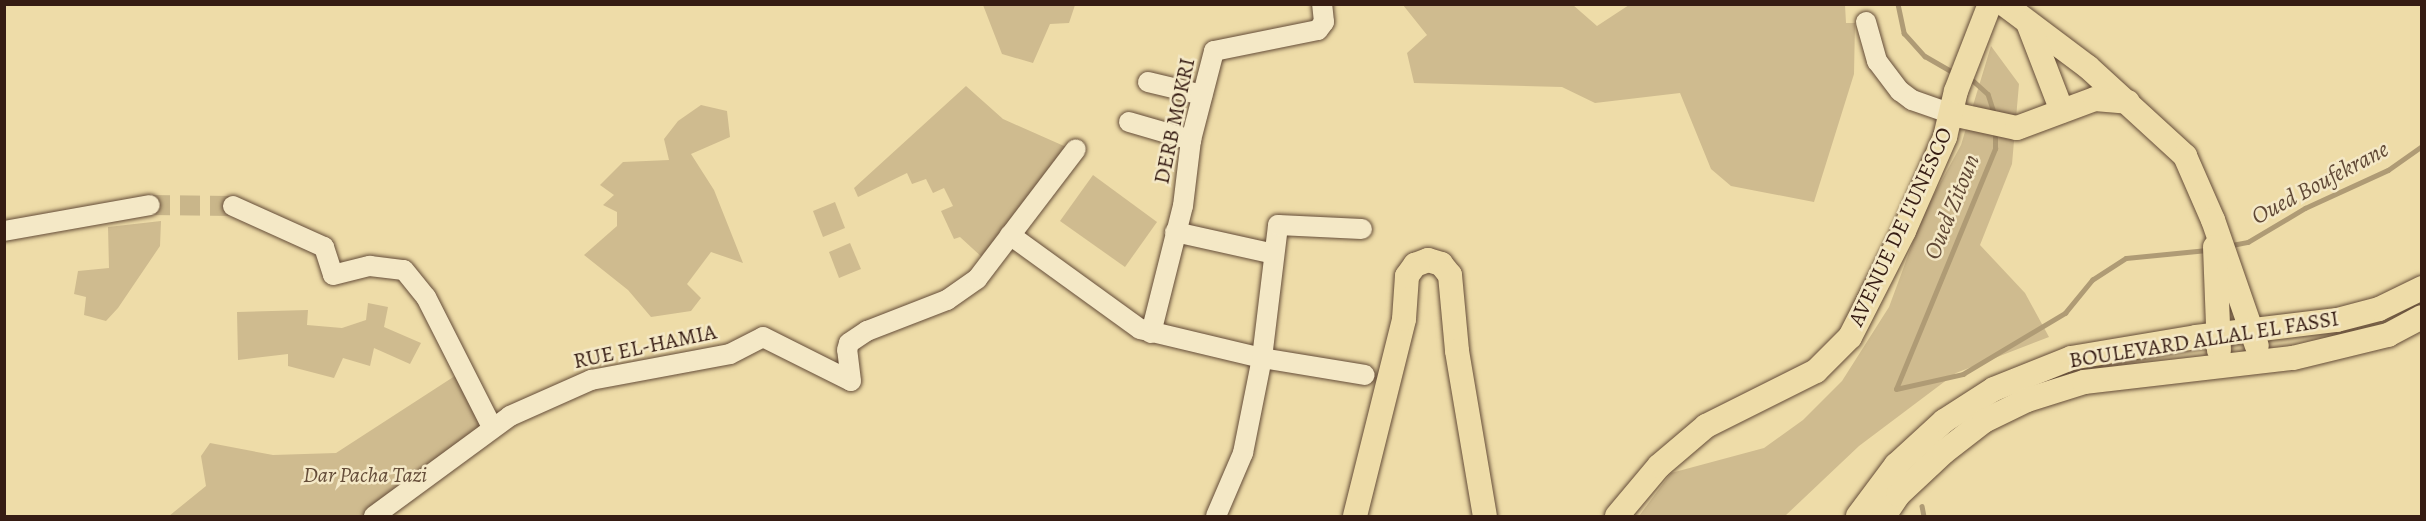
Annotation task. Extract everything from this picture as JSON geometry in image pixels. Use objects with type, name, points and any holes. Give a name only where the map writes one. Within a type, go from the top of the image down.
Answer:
[{"type":"main road","name":"AVENUE DE L'UNESCO","points":[[1617,516],[1659,466],[1706,426],[1816,371],[1850,337],[1904,231],[1961,108],[1969,57],[1990,4]]},
{"type":"main road","points":[[2004,4],[2128,102],[2185,156],[2213,220],[2254,332],[2262,363]]},
{"type":"main road","points":[[2028,23],[2062,111]]},
{"type":"main road","points":[[1961,108],[2017,128],[2095,99],[2128,102]]},
{"type":"main road","points":[[2213,220],[2219,367]]},
{"type":"main road","points":[[1355,516],[1376,377],[1404,319],[1407,276],[1421,261],[1435,261],[1450,275],[1457,351],[1485,516]]},
{"type":"main road","name":"BOULEVARD ALLAL EL FASSI","points":[[1858,516],[1896,465],[1944,421],[1994,389],[2071,358],[2337,320],[2379,309],[2421,288]]},
{"type":"main road","name":"BOULEVARD ALLAL EL FASSI","points":[[1884,516],[1898,495],[1944,452],[1984,421],[2027,400],[2084,382],[2262,363],[2357,344],[2388,335],[2421,317]]},
{"type":"street","name":"DERB MOKRI","points":[[1151,333],[1183,206],[1191,140],[1215,48],[1318,30],[1324,22],[1322,4]]},
{"type":"street","points":[[1865,14],[1877,61],[1900,92],[1912,100],[1961,108]]},
{"type":"street","points":[[1148,82],[1202,95]]},
{"type":"street","points":[[1129,122],[1191,140]]},
{"type":"street","name":"RUE EL-HAMIA","points":[[374,516],[492,428],[529,405],[591,380],[730,354],[757,337],[773,339],[832,375],[851,381],[846,350],[849,343],[867,332],[947,300],[977,279],[1076,149]]},
{"type":"street","points":[[4,231],[150,205]]},
{"type":"street","points":[[233,206],[324,247],[333,275],[370,266],[404,270],[426,297],[492,428]]},
{"type":"street","points":[[1216,516],[1243,453],[1262,358],[1278,225],[1362,229]]},
{"type":"street","points":[[1175,232],[1275,254]]},
{"type":"street","points":[[1010,235],[1151,333],[1262,358],[1376,377]]},
{"type":"green space","points":[[983,4],[1075,5],[1069,23],[1050,24],[1033,63],[1002,54]]},
{"type":"green space","points":[[1403,5],[1573,5],[1597,26],[1629,5],[1845,5],[1846,23],[1855,23],[1854,74],[1814,202],[1731,186],[1711,169],[1680,93],[1595,103],[1562,87],[1414,83],[1407,53],[1427,35]]},
{"type":"green space","points":[[1991,46],[2019,84],[2012,164],[1980,245],[2025,293],[2049,337],[1956,373],[1859,446],[1785,516],[1639,516],[1671,473],[1764,448],[1803,420],[1842,381],[1889,307],[1923,215],[1961,145]]},
{"type":"green space","points":[[966,86],[1003,119],[1073,150],[984,259],[960,237],[954,239],[941,211],[953,206],[944,188],[933,193],[926,179],[912,184],[907,173],[858,197],[854,188]]},
{"type":"green space","points":[[701,105],[727,111],[730,137],[691,154],[714,190],[743,263],[711,252],[687,284],[701,298],[691,311],[651,317],[628,290],[584,255],[617,226],[617,212],[603,205],[614,195],[600,185],[623,162],[669,160],[664,139],[678,121]]},
{"type":"green space","points":[[1093,175],[1157,222],[1125,267],[1060,221]]},
{"type":"green space","points":[[835,202],[845,228],[823,237],[813,211]]},
{"type":"green space","points":[[161,221],[160,246],[118,308],[106,321],[84,315],[86,297],[74,294],[78,271],[109,268],[108,227]]},
{"type":"green space","points":[[850,243],[861,269],[839,278],[829,252]]},
{"type":"green space","points":[[368,303],[388,307],[384,327],[421,343],[410,364],[374,348],[370,366],[343,358],[334,378],[288,366],[288,354],[238,360],[237,312],[308,310],[307,325],[342,328],[366,320]]},
{"type":"green space","name":"Dar Pacha Tazi","points":[[461,372],[490,428],[372,516],[169,516],[206,486],[201,456],[210,443],[273,455],[336,453]]},
{"type":"waterway","name":"Oued Zitoun","points":[[1898,4],[1904,33],[1925,56],[1955,73]]},
{"type":"waterway","name":"Oued Zitoun","points":[[1969,77],[1988,94],[1995,115]]},
{"type":"waterway","name":"Oued Zitoun","points":[[1896,389],[1995,149],[1995,130]]},
{"type":"waterway","name":"Oued Boufekrane","points":[[2232,245],[2248,242],[2305,208],[2388,170],[2422,146]]},
{"type":"waterway","name":"Oued Boufekrane","points":[[1896,389],[1963,374],[2065,313],[2092,280],[2126,258],[2207,250]]},
{"type":"waterway","name":"Oued Zitoun","points":[[1922,506],[1924,516]]},
{"type":"tunnel","points":[[150,205],[233,206]]}]
